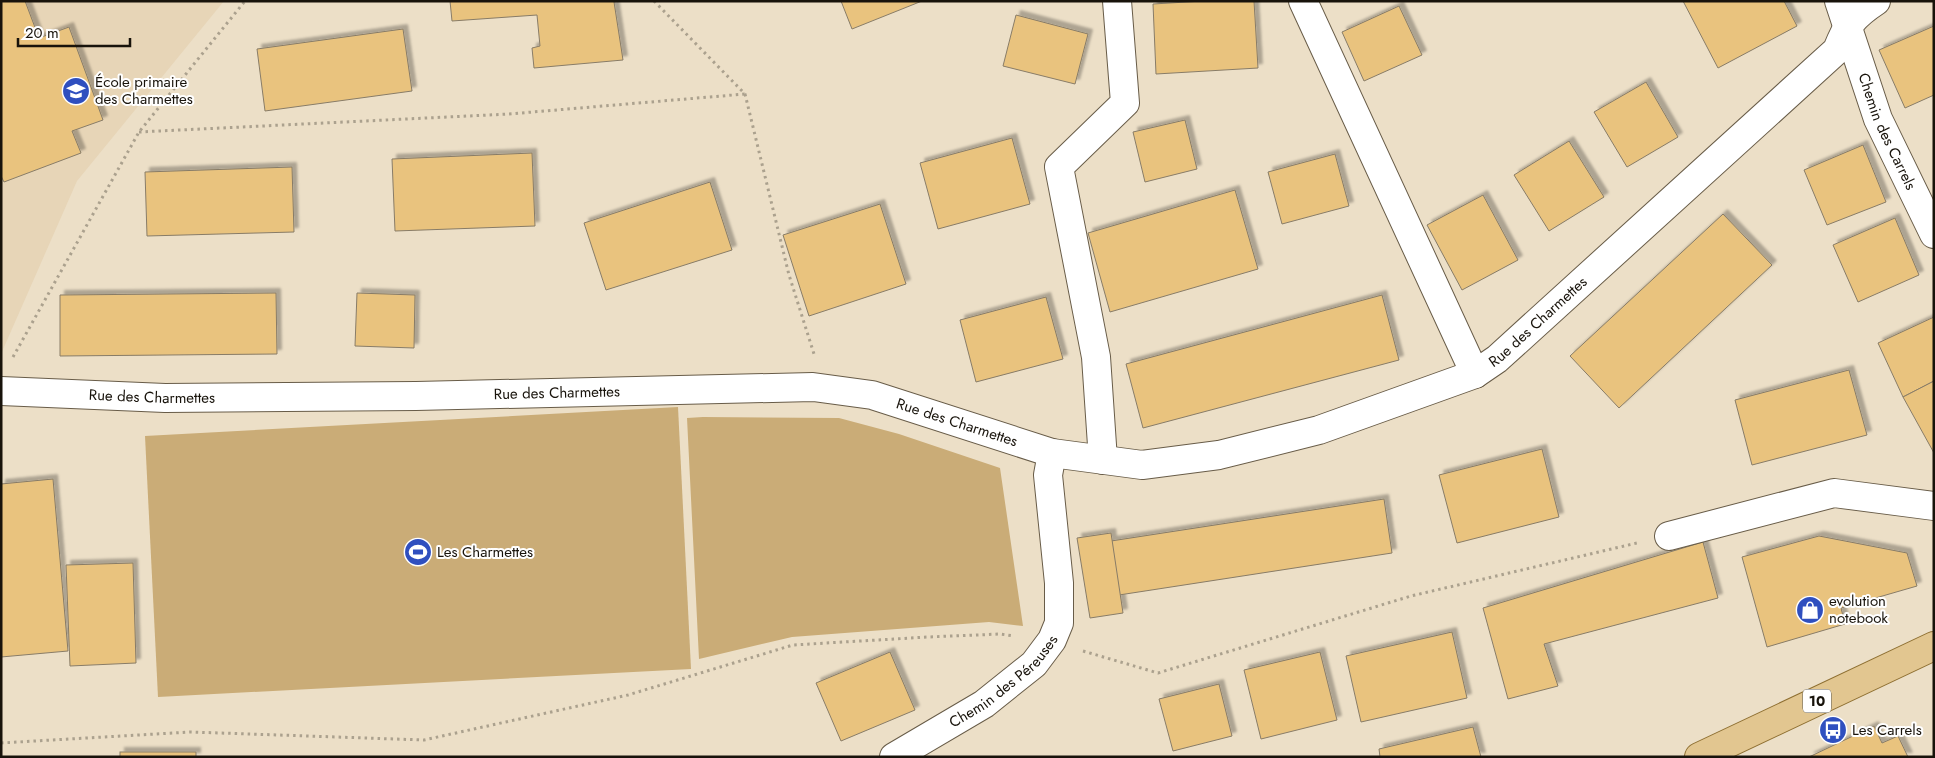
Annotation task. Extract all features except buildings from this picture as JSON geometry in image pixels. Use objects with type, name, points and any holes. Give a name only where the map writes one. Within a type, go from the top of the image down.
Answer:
[{"type":"main road","name":"10","points":[[1699,757],[1934,646]]},
{"type":"street","points":[[1103,460],[1096,357],[1060,167],[1125,103],[1117,1]]},
{"type":"street","points":[[1303,1],[1475,374]]},
{"type":"street","name":"Rue des Charmettes","points":[[1,391],[165,398],[416,396],[813,387],[872,395],[1052,453],[1142,465],[1218,455],[1319,430],[1475,374],[1497,359],[1838,50],[1843,14],[1863,10],[1876,1]]},
{"type":"street","name":"Chemin des Carrels","points":[[1843,14],[1878,120],[1934,234]]},
{"type":"street","name":"Chemin des Péreuses","points":[[894,757],[984,704],[1034,664],[1052,640],[1060,622],[1060,583],[1048,476],[1052,453]]},
{"type":"street","points":[[1669,536],[1834,493],[1934,506]]},
{"type":"path","points":[[9,363],[138,132],[245,1]]},
{"type":"path","points":[[654,1],[745,94],[789,275],[819,366],[813,387]]},
{"type":"path","points":[[138,132],[509,114],[745,94]]},
{"type":"path","points":[[1,743],[191,732],[424,740],[628,695],[793,645],[1000,634],[1052,640],[1089,654],[1158,673],[1412,596],[1669,536]]},
{"type":"shaded area","name":"École primaire des Charmettes","points":[[1,1],[224,1],[77,181],[1,354]]},
{"type":"shaded area","name":"Les Charmettes","points":[[678,407],[691,669],[158,697],[145,436]]},
{"type":"shaded area","points":[[687,418],[839,418],[899,434],[1000,468],[1023,626],[989,622],[792,637],[699,659]]},
{"type":"place","name":"École primaire des Charmettes","points":[[76,91]]},
{"type":"place","name":"Les Charmettes","points":[[418,552]]},
{"type":"place","name":"evolution notebook","points":[[1810,610]]},
{"type":"place","name":"Les Carrels","points":[[1833,730]]}]
